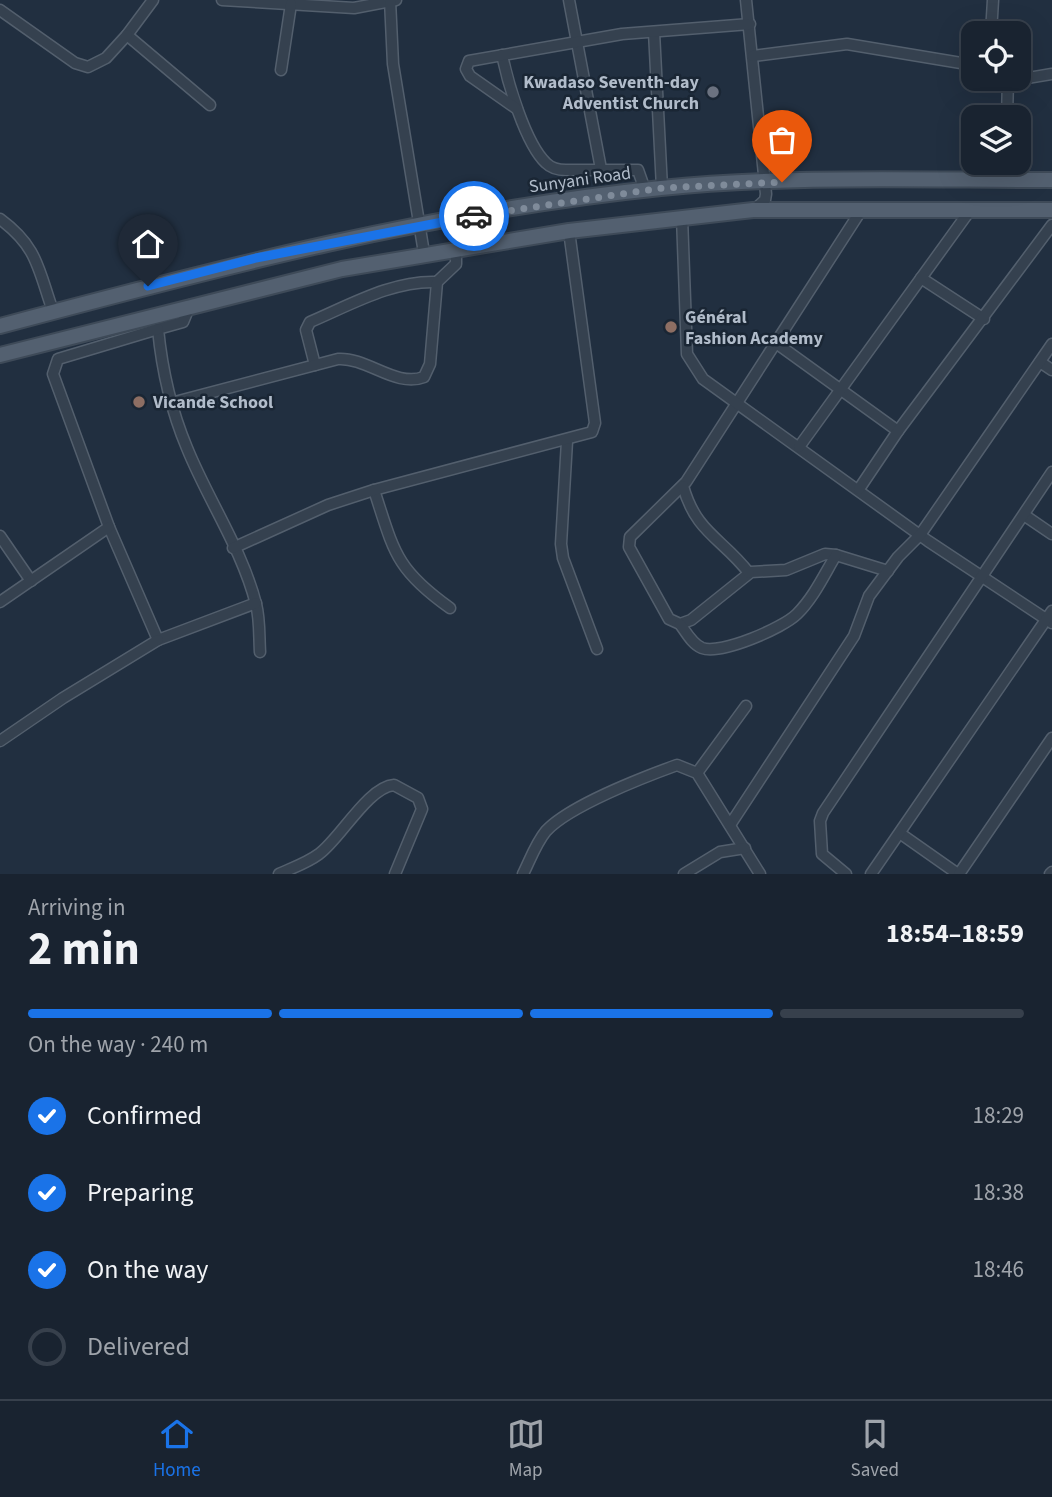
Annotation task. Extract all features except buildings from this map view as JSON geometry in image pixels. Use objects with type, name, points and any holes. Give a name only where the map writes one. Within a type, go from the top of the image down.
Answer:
[{"type":"main road","name":"Sunyani Road","points":[[0,326],[256,258],[419,225],[645,190],[765,182],[1052,180]]},
{"type":"main road","points":[[0,355],[190,305],[424,253],[569,231],[753,210],[1052,210]]},
{"type":"street","points":[[0,10],[75,63],[88,67],[106,58],[153,0]]},
{"type":"street","points":[[222,0],[354,8],[392,1],[393,64],[424,253]]},
{"type":"street","points":[[569,0],[601,169]]},
{"type":"street","points":[[746,0],[765,182],[765,200],[753,210]]},
{"type":"street","points":[[992,21],[993,0]]},
{"type":"street","points":[[281,70],[291,4]]},
{"type":"street","points":[[517,109],[467,73],[468,61],[622,34],[750,24]]},
{"type":"street","points":[[654,32],[662,188]]},
{"type":"street","points":[[127,35],[210,105]]},
{"type":"street","points":[[753,56],[847,44],[961,63]]},
{"type":"street","points":[[502,55],[517,109],[549,166],[566,170],[638,170],[645,190]]},
{"type":"street","points":[[1031,77],[1052,74]]},
{"type":"street","points":[[1002,175],[1002,180]]},
{"type":"street","points":[[836,555],[811,598],[795,616],[775,629],[722,647],[704,649],[694,643],[680,624],[669,619],[629,547],[630,537],[683,486],[862,209]]},
{"type":"street","points":[[799,447],[971,209]]},
{"type":"street","points":[[682,217],[687,354],[703,379],[920,535],[1050,618],[871,874]]},
{"type":"street","points":[[0,219],[19,233],[32,249],[53,312]]},
{"type":"street","points":[[859,489],[898,431],[1052,225]]},
{"type":"street","points":[[233,548],[328,505],[374,490],[590,434],[595,423],[569,231]]},
{"type":"street","points":[[171,403],[346,358],[405,379],[424,377],[430,364],[438,282],[456,264],[456,248]]},
{"type":"street","points":[[921,278],[984,319]]},
{"type":"street","points":[[315,365],[306,330],[310,322],[396,287],[417,282],[438,282]]},
{"type":"street","points":[[158,640],[109,527],[52,367],[58,359],[183,322],[190,305]]},
{"type":"street","points":[[158,329],[171,403],[188,450],[256,603],[260,652]]},
{"type":"street","points":[[776,343],[898,431]]},
{"type":"street","points":[[730,825],[854,636],[869,596],[920,535],[1052,344]]},
{"type":"street","points":[[1040,362],[1052,370]]},
{"type":"street","points":[[567,441],[561,544],[597,649]]},
{"type":"street","points":[[846,874],[822,854],[820,821],[823,813],[1052,472]]},
{"type":"street","points":[[683,486],[696,520],[707,534],[732,552],[749,573]]},
{"type":"street","points":[[374,490],[398,561],[423,588],[450,608]]},
{"type":"street","points":[[1024,515],[1052,534]]},
{"type":"street","points":[[0,602],[109,527]]},
{"type":"street","points":[[0,537],[12,550],[31,581]]},
{"type":"street","points":[[680,624],[691,620],[749,573],[786,570],[825,554],[888,571]]},
{"type":"street","points":[[0,741],[63,698],[158,640],[256,603]]},
{"type":"street","points":[[697,773],[746,706]]},
{"type":"street","points":[[901,834],[959,874],[1052,738]]},
{"type":"street","points":[[523,874],[545,832],[559,820],[593,801],[677,765],[697,773],[760,874]]},
{"type":"street","points":[[279,874],[317,855],[363,806],[384,787],[394,785],[418,798],[422,809],[395,874]]},
{"type":"street","points":[[684,874],[720,852],[745,849]]},
{"type":"way so far","points":[[474,216],[662,188],[782,182]]},
{"type":"place","name":"Kwadaso Seventh-day Adventist Church","points":[[713,92]]},
{"type":"place","name":"Général Fashion Academy","points":[[671,327]]},
{"type":"place","name":"Vicande School","points":[[139,402]]},
{"type":"route","points":[[148,286],[256,258],[474,216]]}]
